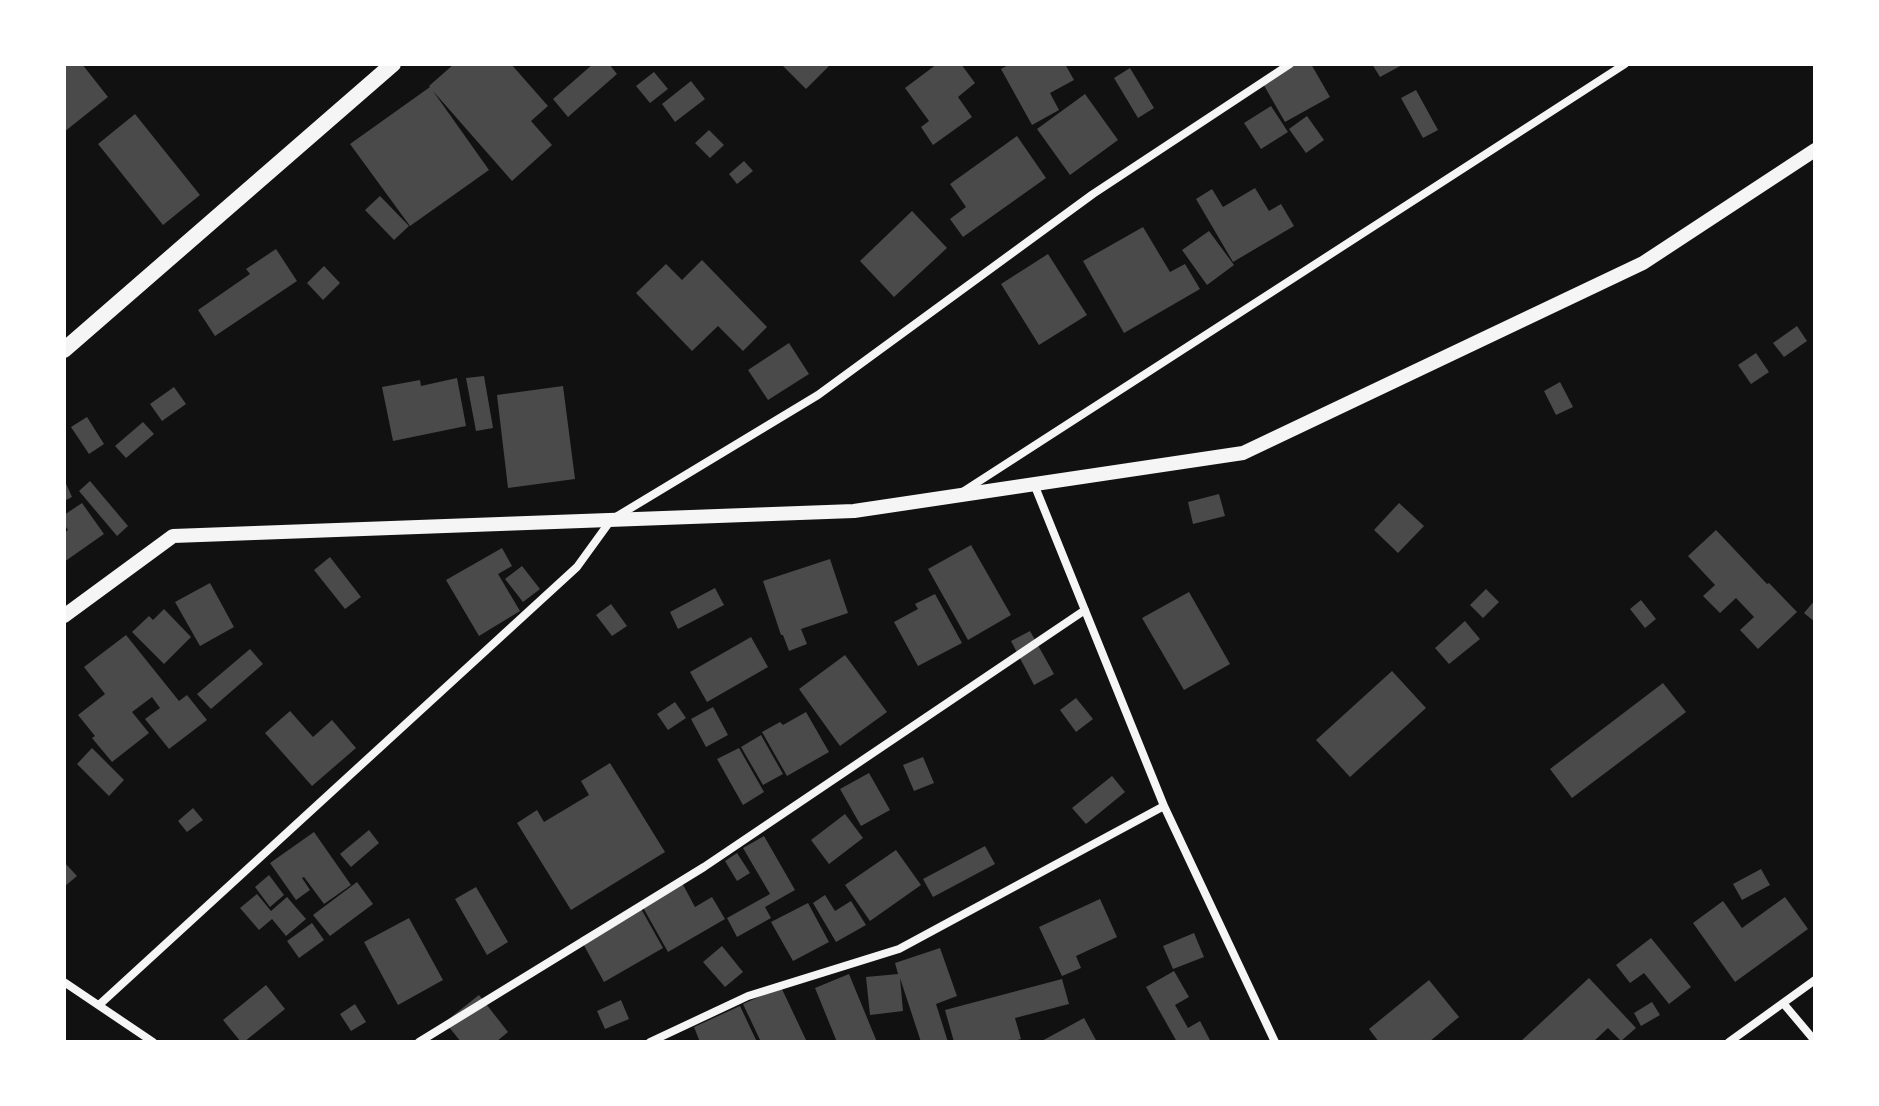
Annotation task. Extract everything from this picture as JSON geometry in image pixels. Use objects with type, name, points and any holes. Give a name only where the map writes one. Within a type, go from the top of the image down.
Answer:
[{"type":"main road","points":[[64,350],[393,64]]},
{"type":"street","points":[[99,1005],[577,567],[611,520],[818,395],[1093,194],[1290,64]]},
{"type":"street","points":[[956,496],[1625,64]]},
{"type":"street","points":[[64,616],[173,536],[854,511],[1243,453],[1643,263],[1815,150]]},
{"type":"street","points":[[1034,484],[1164,806],[1275,1042]]},
{"type":"street","points":[[419,1042],[704,867],[1085,610]]},
{"type":"street","points":[[650,1042],[748,996],[899,949],[1164,806]]},
{"type":"street","points":[[1729,1042],[1815,980]]},
{"type":"street","points":[[64,982],[153,1042]]},
{"type":"street","points":[[1783,1003],[1815,1041]]},
{"type":"building","points":[[64,64],[82,64],[108,97],[64,132]]},
{"type":"building","points":[[454,64],[511,64],[548,106],[531,121],[552,145],[512,181],[433,91],[489,170],[410,226],[350,144],[430,87]]},
{"type":"building","points":[[593,64],[609,64],[617,74],[568,117],[553,99]]},
{"type":"building","points":[[781,64],[831,64],[806,89]]},
{"type":"building","points":[[937,64],[961,64],[975,83],[958,97],[972,117],[933,145],[921,127],[929,121],[905,88]]},
{"type":"building","points":[[1010,64],[1065,64],[1074,80],[1050,93],[1059,110],[1032,125],[1001,69]]},
{"type":"building","points":[[1293,64],[1311,64],[1330,97],[1285,122],[1262,82]]},
{"type":"building","points":[[1372,64],[1404,64],[1380,77]]},
{"type":"building","points":[[1130,68],[1154,108],[1138,118],[1114,78]]},
{"type":"building","points":[[654,72],[668,89],[650,103],[636,86]]},
{"type":"building","points":[[691,81],[705,99],[675,122],[662,104]]},
{"type":"building","points":[[1416,90],[1438,130],[1423,138],[1401,98]]},
{"type":"building","points":[[1085,94],[1118,140],[1070,175],[1037,129]]},
{"type":"building","points":[[1271,106],[1288,132],[1261,149],[1244,123]]},
{"type":"building","points":[[135,114],[200,195],[163,225],[98,144]]},
{"type":"building","points":[[1307,116],[1324,140],[1306,153],[1289,129]]},
{"type":"building","points":[[709,130],[724,145],[710,158],[695,143]]},
{"type":"building","points":[[1017,136],[1046,178],[963,237],[950,219],[966,207],[950,184]]},
{"type":"building","points":[[744,161],[753,171],[737,184],[729,174]]},
{"type":"building","points":[[1255,188],[1269,211],[1281,204],[1294,226],[1233,262],[1196,199],[1212,189],[1223,207]]},
{"type":"building","points":[[380,196],[409,226],[394,240],[365,210]]},
{"type":"building","points":[[912,211],[947,248],[894,297],[860,261]]},
{"type":"building","points":[[1143,227],[1170,272],[1185,264],[1200,289],[1124,333],[1083,261]]},
{"type":"building","points":[[1209,231],[1234,265],[1207,285],[1182,250]]},
{"type":"building","points":[[276,249],[297,281],[215,336],[198,310],[250,274],[246,269]]},
{"type":"building","points":[[1048,254],[1087,315],[1039,345],[1001,284]]},
{"type":"building","points":[[702,260],[767,327],[743,351],[718,326],[692,351],[636,293],[666,264],[682,280]]},
{"type":"building","points":[[324,266],[340,283],[323,300],[307,283]]},
{"type":"building","points":[[1797,326],[1807,341],[1784,357],[1773,343]]},
{"type":"building","points":[[789,343],[809,374],[768,400],[748,370]]},
{"type":"building","points":[[1756,353],[1769,372],[1751,384],[1738,365]]},
{"type":"building","points":[[484,376],[493,428],[476,431],[466,378]]},
{"type":"building","points":[[457,378],[466,426],[393,441],[382,387],[420,380],[421,386]]},
{"type":"building","points":[[1560,382],[1573,407],[1556,415],[1544,391]]},
{"type":"building","points":[[563,386],[575,479],[508,488],[497,395]]},
{"type":"building","points":[[174,387],[186,404],[162,421],[150,404]]},
{"type":"building","points":[[87,417],[104,444],[89,454],[71,427]]},
{"type":"building","points":[[143,422],[154,434],[126,458],[115,446]]},
{"type":"building","points":[[64,479],[72,497],[64,501]]},
{"type":"building","points":[[90,481],[128,526],[117,536],[79,491]]},
{"type":"building","points":[[1219,494],[1225,516],[1193,524],[1188,502]]},
{"type":"building","points":[[82,503],[104,534],[64,562],[64,533],[68,530],[64,515]]},
{"type":"building","points":[[1399,503],[1424,526],[1398,553],[1374,530]]},
{"type":"building","points":[[1716,530],[1797,612],[1758,649],[1740,630],[1754,617],[1736,598],[1720,613],[1703,596],[1715,585],[1688,556]]},
{"type":"building","points":[[971,545],[1011,615],[968,640],[928,569]]},
{"type":"building","points":[[502,548],[512,566],[498,574],[520,611],[479,636],[446,580]]},
{"type":"building","points":[[330,557],[361,597],[345,609],[314,570]]},
{"type":"building","points":[[830,559],[848,613],[801,629],[807,644],[789,651],[763,581]]},
{"type":"building","points":[[522,566],[540,589],[523,602],[505,579]]},
{"type":"building","points":[[210,583],[234,627],[200,646],[175,602]]},
{"type":"building","points":[[715,588],[724,605],[678,629],[670,612]]},
{"type":"building","points":[[1486,589],[1499,602],[1483,618],[1470,605]]},
{"type":"building","points":[[1189,592],[1230,664],[1184,690],[1142,618]]},
{"type":"building","points":[[935,594],[962,643],[918,666],[894,622],[918,609],[915,604]]},
{"type":"building","points":[[1641,600],[1656,619],[1645,628],[1630,609]]},
{"type":"building","points":[[1815,600],[1815,622],[1804,613]]},
{"type":"building","points":[[611,604],[627,626],[612,636],[596,615]]},
{"type":"building","points":[[164,609],[191,637],[164,664],[132,632],[149,616],[153,620]]},
{"type":"building","points":[[1465,621],[1480,639],[1449,664],[1435,648]]},
{"type":"building","points":[[1030,631],[1054,674],[1034,685],[1011,641]]},
{"type":"building","points":[[126,635],[179,701],[187,695],[207,720],[169,749],[145,719],[160,708],[152,697],[132,712],[149,733],[112,762],[78,715],[105,694],[84,667]]},
{"type":"building","points":[[751,637],[768,667],[707,702],[690,672]]},
{"type":"building","points":[[250,649],[263,664],[211,709],[197,694]]},
{"type":"building","points":[[845,655],[887,712],[840,746],[799,689]]},
{"type":"building","points":[[1392,671],[1426,708],[1350,777],[1316,740]]},
{"type":"building","points":[[1663,683],[1686,712],[1572,798],[1550,769]]},
{"type":"building","points":[[1076,698],[1093,719],[1076,732],[1060,710]]},
{"type":"building","points":[[675,702],[686,718],[668,730],[657,714]]},
{"type":"building","points":[[713,707],[728,735],[706,747],[691,719]]},
{"type":"building","points":[[290,711],[313,737],[332,720],[356,748],[312,786],[265,733]]},
{"type":"building","points":[[806,712],[829,752],[787,776],[762,732]]},
{"type":"building","points":[[761,735],[783,774],[763,785],[741,747]]},
{"type":"building","points":[[92,748],[124,780],[109,796],[77,764]]},
{"type":"building","points":[[739,748],[764,792],[743,805],[717,759]]},
{"type":"building","points":[[923,757],[934,783],[914,791],[903,765]]},
{"type":"building","points":[[610,763],[665,852],[571,910],[517,823],[537,810],[544,822],[589,795],[581,781]]},
{"type":"building","points":[[869,773],[890,810],[861,826],[840,789]]},
{"type":"building","points":[[1112,776],[1125,792],[1086,824],[1072,808]]},
{"type":"building","points":[[193,808],[203,820],[187,832],[178,821]]},
{"type":"building","points":[[845,814],[863,838],[829,864],[811,840]]},
{"type":"building","points":[[369,830],[379,843],[351,867],[340,854]]},
{"type":"building","points":[[314,832],[351,885],[324,904],[304,877],[310,890],[296,900],[270,863]]},
{"type":"building","points":[[764,836],[795,890],[765,907],[771,918],[737,937],[727,918],[770,894],[743,848]]},
{"type":"building","points":[[985,846],[995,864],[933,897],[923,879]]},
{"type":"building","points":[[896,850],[921,885],[870,921],[845,885]]},
{"type":"building","points":[[737,853],[750,873],[737,881],[725,861]]},
{"type":"building","points":[[64,862],[77,876],[64,887]]},
{"type":"building","points":[[1761,869],[1770,885],[1742,900],[1733,884]]},
{"type":"building","points":[[269,875],[284,895],[270,907],[255,887]]},
{"type":"building","points":[[681,881],[695,907],[712,897],[725,919],[668,952],[641,904]]},
{"type":"building","points":[[357,882],[373,904],[330,936],[313,915]]},
{"type":"building","points":[[476,887],[508,942],[487,955],[455,899]]},
{"type":"building","points":[[257,894],[271,911],[287,897],[306,919],[286,936],[272,919],[259,930],[240,908]]},
{"type":"building","points":[[825,895],[835,911],[851,901],[866,925],[836,942],[813,903]]},
{"type":"building","points":[[1785,897],[1808,929],[1735,982],[1693,923],[1723,901],[1742,928]]},
{"type":"building","points":[[1100,899],[1117,937],[1076,956],[1081,968],[1062,976],[1039,927]]},
{"type":"building","points":[[808,903],[829,942],[793,961],[771,922]]},
{"type":"building","points":[[639,905],[663,948],[604,982],[580,938]]},
{"type":"building","points":[[409,918],[443,980],[398,1005],[364,942]]},
{"type":"building","points":[[312,923],[324,940],[299,958],[287,941]]},
{"type":"building","points":[[1194,933],[1204,957],[1173,969],[1163,946]]},
{"type":"building","points":[[1651,938],[1691,987],[1669,1004],[1644,973],[1630,983],[1616,965]]},
{"type":"building","points":[[722,946],[743,972],[725,987],[703,962]]},
{"type":"building","points":[[940,948],[957,996],[936,1004],[948,1042],[921,1042],[900,978],[903,1011],[870,1015],[866,977],[898,974],[895,963]]},
{"type":"building","points":[[1174,971],[1189,997],[1175,1005],[1188,1028],[1200,1021],[1211,1042],[1177,1042],[1146,987]]},
{"type":"building","points":[[849,974],[877,1042],[837,1042],[815,988]]},
{"type":"building","points":[[1589,978],[1636,1028],[1621,1041],[1608,1028],[1593,1042],[1520,1042]]},
{"type":"building","points":[[1062,979],[1069,1004],[1015,1018],[1021,1039],[1011,1042],[954,1042],[945,1010]]},
{"type":"building","points":[[1429,980],[1459,1017],[1429,1042],[1379,1042],[1369,1029]]},
{"type":"building","points":[[266,985],[285,1009],[241,1042],[223,1020]]},
{"type":"building","points":[[781,987],[807,1042],[761,1042],[743,1004]]},
{"type":"building","points":[[479,995],[508,1032],[496,1042],[461,1042],[445,1022]]},
{"type":"building","points":[[621,1000],[629,1019],[605,1029],[597,1011]]},
{"type":"building","points":[[1652,1002],[1660,1015],[1641,1026],[1634,1013]]},
{"type":"building","points":[[355,1004],[366,1022],[351,1031],[340,1014]]},
{"type":"building","points":[[740,1006],[757,1042],[700,1042],[694,1027]]},
{"type":"building","points":[[1084,1018],[1097,1042],[1040,1042]]}]
